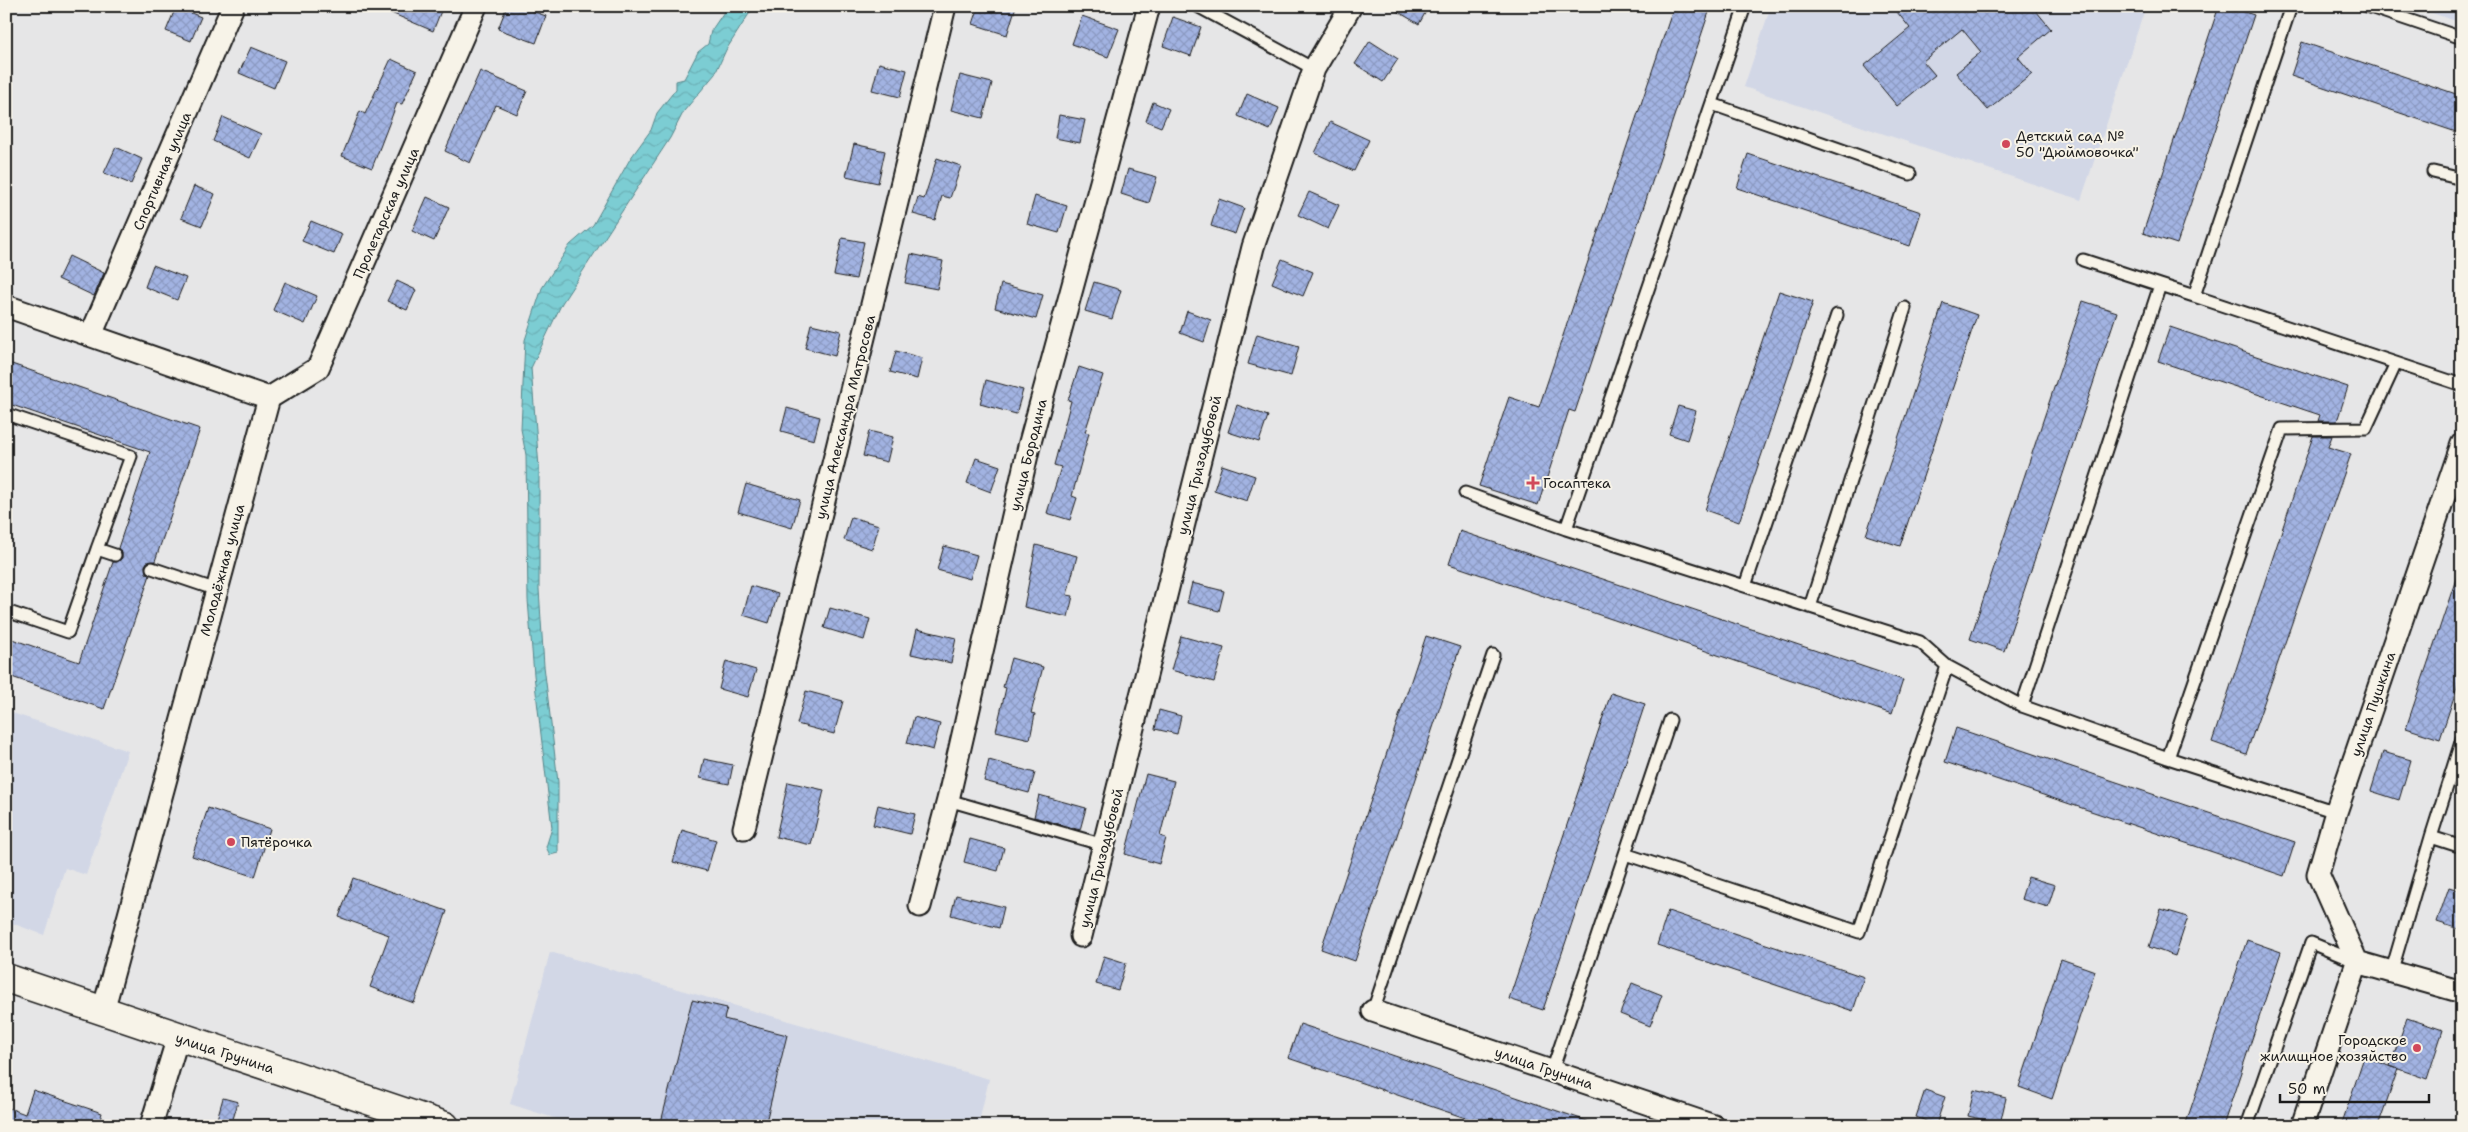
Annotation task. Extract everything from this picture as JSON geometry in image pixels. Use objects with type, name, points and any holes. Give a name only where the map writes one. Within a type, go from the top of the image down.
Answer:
[{"type":"street","name":"Спортивная улица","points":[[90,335],[232,6]]},
{"type":"street","name":"Пролетарская улица","points":[[269,398],[318,368],[476,6]]},
{"type":"street","name":"улица Александра Матросова","points":[[744,828],[946,6]]},
{"type":"street","name":"улица Бородина","points":[[920,906],[948,800],[1029,446],[1150,6]]},
{"type":"street","name":"улица Гризодубовой","points":[[1081,936],[1253,247],[1314,69],[1351,6]]},
{"type":"street","points":[[6,306],[269,398]]},
{"type":"street","name":"Молодёжная улица","points":[[103,1011],[269,398]]},
{"type":"street","name":"улица Пушкина","points":[[2357,962],[2318,874],[2336,812],[2462,444]]},
{"type":"street","points":[[2302,1126],[2357,962],[2462,992]]},
{"type":"street","name":"улица Грунина","points":[[6,978],[445,1126]]},
{"type":"street","name":"улица Грунина","points":[[1373,1011],[1714,1126]]},
{"type":"street","points":[[152,1126],[178,1037]]},
{"type":"lane","points":[[1197,6],[1314,69]]},
{"type":"lane","points":[[1566,528],[1745,6]]},
{"type":"lane","points":[[2194,296],[2291,6]]},
{"type":"lane","points":[[2367,6],[2462,38]]},
{"type":"lane","points":[[1712,104],[1910,174]]},
{"type":"lane","points":[[2433,172],[2462,179]]},
{"type":"lane","points":[[2083,260],[2462,385]]},
{"type":"lane","points":[[2022,706],[2160,285]]},
{"type":"lane","points":[[1810,607],[1905,308]]},
{"type":"lane","points":[[1745,586],[1837,315]]},
{"type":"lane","points":[[2168,758],[2282,429],[2366,428],[2396,363]]},
{"type":"lane","points":[[6,414],[131,456],[68,632],[6,610]]},
{"type":"lane","points":[[1465,492],[1566,528],[1920,642],[1947,666],[2022,706],[2168,758],[2336,812]]},
{"type":"lane","points":[[97,549],[115,555]]},
{"type":"lane","points":[[152,568],[217,590]]},
{"type":"lane","points":[[1373,1011],[1493,654]]},
{"type":"lane","points":[[1625,854],[1859,932],[1947,666]]},
{"type":"lane","points":[[1552,1071],[1670,720]]},
{"type":"lane","points":[[2391,973],[2462,739]]},
{"type":"lane","points":[[948,800],[1104,845]]},
{"type":"lane","points":[[2431,837],[2462,847]]},
{"type":"lane","points":[[2247,1126],[2311,943],[2357,962]]},
{"type":"shaded area","name":"Детский сад № 50 \"Дюймовочка\"","points":[[1771,6],[2146,6],[2081,200],[1744,87]]},
{"type":"shaded area","points":[[2411,6],[2462,6],[2462,23]]},
{"type":"shaded area","points":[[6,711],[128,751],[86,875],[65,868],[44,935],[6,921]]},
{"type":"shaded area","points":[[550,952],[989,1079],[978,1126],[579,1126],[510,1104]]},
{"type":"water","points":[[728,6],[754,6],[726,50],[715,74],[684,111],[670,138],[562,303],[531,368],[539,467],[539,589],[544,666],[558,782],[558,853],[550,855],[546,847],[552,828],[534,675],[528,600],[526,455],[521,429],[525,340],[542,288],[570,245],[593,225],[630,159],[651,130],[657,113],[676,89],[676,81],[684,79],[698,52],[708,44],[711,31]]},
{"type":"building","points":[[375,6],[443,6],[433,31]]},
{"type":"building","points":[[507,6],[518,6],[546,16],[536,43],[498,29]]},
{"type":"building","points":[[979,6],[1016,6],[1007,35],[973,24]]},
{"type":"building","points":[[1388,6],[1429,6],[1419,24]]},
{"type":"building","points":[[1674,6],[1711,6],[1575,412],[1569,410],[1538,505],[1479,486],[1509,397],[1539,407]]},
{"type":"building","points":[[1892,6],[2032,6],[2051,29],[2018,57],[2032,74],[1988,110],[1956,73],[1981,52],[1962,29],[1923,61],[1935,75],[1897,106],[1864,66],[1910,28]]},
{"type":"building","points":[[2219,6],[2227,6],[2254,15],[2177,244],[2143,233]]},
{"type":"building","points":[[176,7],[201,17],[191,41],[166,31]]},
{"type":"building","points":[[1082,16],[1119,29],[1108,57],[1072,44]]},
{"type":"building","points":[[1173,17],[1201,27],[1191,56],[1163,46]]},
{"type":"building","points":[[1370,41],[1398,59],[1383,82],[1355,64]]},
{"type":"building","points":[[2302,42],[2462,96],[2462,134],[2291,76]]},
{"type":"building","points":[[251,47],[285,61],[274,88],[239,73]]},
{"type":"building","points":[[391,59],[417,71],[402,104],[397,103],[372,168],[342,156],[360,111],[365,114]]},
{"type":"building","points":[[879,63],[907,70],[900,97],[872,90]]},
{"type":"building","points":[[480,71],[527,91],[517,114],[496,105],[470,163],[445,151]]},
{"type":"building","points":[[960,75],[992,83],[983,118],[951,110]]},
{"type":"building","points":[[1247,94],[1279,108],[1270,130],[1238,116]]},
{"type":"building","points":[[1153,102],[1169,109],[1161,127],[1146,121]]},
{"type":"building","points":[[1059,115],[1085,120],[1080,143],[1055,138]]},
{"type":"building","points":[[223,117],[261,134],[250,158],[213,141]]},
{"type":"building","points":[[1330,122],[1369,140],[1354,171],[1315,153]]},
{"type":"building","points":[[854,144],[885,151],[878,183],[846,176]]},
{"type":"building","points":[[116,147],[142,159],[131,184],[104,173]]},
{"type":"building","points":[[1748,154],[1921,212],[1910,246],[1737,188]]},
{"type":"building","points":[[937,158],[961,166],[950,198],[942,196],[935,220],[913,214],[918,197],[924,199]]},
{"type":"building","points":[[1128,169],[1157,177],[1149,203],[1121,194]]},
{"type":"building","points":[[194,186],[215,194],[202,226],[181,218]]},
{"type":"building","points":[[1309,192],[1339,205],[1328,229],[1298,215]]},
{"type":"building","points":[[1035,196],[1067,206],[1059,233],[1027,224]]},
{"type":"building","points":[[427,197],[449,207],[434,241],[412,231]]},
{"type":"building","points":[[1219,199],[1244,208],[1235,234],[1211,226]]},
{"type":"building","points":[[311,221],[342,234],[334,254],[302,241]]},
{"type":"building","points":[[842,238],[864,242],[856,279],[834,275]]},
{"type":"building","points":[[911,254],[943,261],[937,289],[905,283]]},
{"type":"building","points":[[69,256],[104,273],[94,296],[58,279]]},
{"type":"building","points":[[1282,259],[1313,272],[1303,296],[1272,283]]},
{"type":"building","points":[[153,265],[186,278],[177,300],[145,287]]},
{"type":"building","points":[[397,281],[416,290],[407,310],[387,301]]},
{"type":"building","points":[[285,282],[317,296],[305,324],[273,310]]},
{"type":"building","points":[[1094,282],[1121,290],[1112,319],[1085,311]]},
{"type":"building","points":[[1001,284],[1043,295],[1036,319],[995,308]]},
{"type":"building","points":[[1779,291],[1813,302],[1739,522],[1705,510]]},
{"type":"building","points":[[2083,301],[2117,312],[2004,651],[1970,639]]},
{"type":"building","points":[[1943,303],[1977,315],[1900,546],[1866,535]]},
{"type":"building","points":[[1187,311],[1211,320],[1204,342],[1180,333]]},
{"type":"building","points":[[811,324],[841,331],[835,356],[805,348]]},
{"type":"building","points":[[2170,327],[2348,387],[2337,421],[2318,421],[2320,415],[2158,361]]},
{"type":"building","points":[[1257,334],[1299,346],[1291,376],[1248,364]]},
{"type":"building","points":[[896,351],[922,358],[917,379],[890,372]]},
{"type":"building","points":[[6,362],[200,429],[155,561],[147,562],[145,566],[146,573],[150,575],[104,709],[6,675],[6,637],[79,662],[113,562],[117,562],[122,558],[122,553],[118,548],[150,452],[6,403]]},
{"type":"building","points":[[1079,367],[1103,375],[1085,432],[1089,433],[1072,496],[1077,498],[1070,520],[1047,513],[1061,467],[1054,465],[1071,401],[1068,400]]},
{"type":"building","points":[[986,380],[1023,390],[1016,414],[980,404]]},
{"type":"building","points":[[1237,405],[1268,416],[1259,442],[1228,432]]},
{"type":"building","points":[[1678,406],[1696,411],[1687,440],[1669,434]]},
{"type":"building","points":[[787,408],[820,417],[814,440],[781,431]]},
{"type":"building","points":[[869,431],[893,437],[887,462],[863,456]]},
{"type":"building","points":[[2313,436],[2332,436],[2328,447],[2351,454],[2246,754],[2212,742]]},
{"type":"building","points":[[976,458],[1000,466],[991,492],[967,483]]},
{"type":"building","points":[[1222,465],[1255,476],[1247,501],[1214,490]]},
{"type":"building","points":[[746,484],[800,500],[792,528],[738,512]]},
{"type":"building","points":[[851,517],[879,525],[872,549],[844,540]]},
{"type":"building","points":[[1460,531],[1903,680],[1892,714],[1449,564]]},
{"type":"building","points":[[1036,545],[1077,556],[1067,595],[1073,596],[1068,617],[1024,607]]},
{"type":"building","points":[[944,546],[977,555],[970,579],[937,570]]},
{"type":"building","points":[[2459,570],[2462,570],[2462,673],[2440,739],[2406,728]]},
{"type":"building","points":[[1192,583],[1224,591],[1219,611],[1187,603]]},
{"type":"building","points":[[751,586],[778,594],[769,623],[743,615]]},
{"type":"building","points":[[830,608],[870,619],[864,640],[824,628]]},
{"type":"building","points":[[917,629],[956,638],[951,663],[911,654]]},
{"type":"building","points":[[1181,636],[1224,648],[1214,682],[1171,670]]},
{"type":"building","points":[[1426,636],[1460,647],[1355,961],[1321,949]]},
{"type":"building","points":[[1011,658],[1043,667],[1031,713],[1035,714],[1030,739],[996,731],[1006,688],[1003,687]]},
{"type":"building","points":[[726,661],[756,670],[748,697],[719,689]]},
{"type":"building","points":[[806,691],[843,701],[834,734],[797,724]]},
{"type":"building","points":[[1611,693],[1645,704],[1543,1010],[1509,999]]},
{"type":"building","points":[[1159,710],[1181,716],[1177,734],[1155,729]]},
{"type":"building","points":[[914,717],[940,724],[933,750],[907,743]]},
{"type":"building","points":[[1956,728],[2295,842],[2284,876],[1945,762]]},
{"type":"building","points":[[2383,752],[2411,760],[2399,800],[2371,791]]},
{"type":"building","points":[[704,759],[733,765],[729,784],[700,778]]},
{"type":"building","points":[[989,760],[1035,773],[1029,793],[984,781]]},
{"type":"building","points":[[1146,774],[1174,781],[1160,836],[1166,838],[1159,864],[1125,854]]},
{"type":"building","points":[[788,782],[824,790],[811,845],[776,837]]},
{"type":"building","points":[[1039,795],[1086,808],[1080,830],[1034,817]]},
{"type":"building","points":[[878,805],[915,814],[910,834],[873,825]]},
{"type":"building","name":"Пятёрочка","points":[[208,808],[270,829],[255,877],[192,856]]},
{"type":"building","points":[[682,830],[716,840],[707,871],[673,862]]},
{"type":"building","points":[[970,839],[1004,848],[998,871],[964,862]]},
{"type":"building","points":[[2028,877],[2055,885],[2048,907],[2021,899]]},
{"type":"building","points":[[353,878],[447,911],[414,1003],[370,987],[389,935],[339,917]]},
{"type":"building","points":[[2449,887],[2462,891],[2462,930],[2437,922]]},
{"type":"building","points":[[956,895],[1004,907],[999,928],[951,915]]},
{"type":"building","points":[[2161,909],[2188,917],[2175,956],[2149,947]]},
{"type":"building","points":[[1668,911],[1864,977],[1853,1011],[1657,945]]},
{"type":"building","points":[[2247,940],[2281,952],[2223,1126],[2185,1126]]},
{"type":"building","points":[[1104,956],[1126,963],[1118,990],[1096,984]]},
{"type":"building","points":[[2061,959],[2095,971],[2052,1099],[2019,1087]]},
{"type":"building","points":[[1632,983],[1662,995],[1650,1026],[1620,1014]]},
{"type":"building","points":[[692,1000],[727,1008],[724,1019],[787,1035],[765,1126],[703,1126],[679,1120],[678,1126],[660,1126]]},
{"type":"building","name":"Городское жилищное хозяйство","points":[[2407,1018],[2443,1030],[2427,1079],[2390,1066]]},
{"type":"building","points":[[1300,1024],[1593,1123],[1592,1126],[1489,1126],[1288,1058]]},
{"type":"building","points":[[2364,1057],[2398,1069],[2378,1126],[2341,1126]]},
{"type":"building","points":[[33,1090],[102,1113],[98,1126],[6,1126],[6,1107],[25,1114]]},
{"type":"building","points":[[1925,1090],[1945,1097],[1936,1125],[1916,1117]]},
{"type":"building","points":[[1974,1090],[2006,1098],[2000,1124],[1968,1116]]},
{"type":"building","points":[[223,1098],[238,1102],[231,1126],[215,1126]]},
{"type":"place","name":"Детский сад № 50 \"Дюймовочка\"","points":[[2006,144]]},
{"type":"place","name":"Госаптека","points":[[1533,483]]},
{"type":"place","name":"Пятёрочка","points":[[231,842]]},
{"type":"place","name":"Городское жилищное хозяйство","points":[[2417,1048]]}]
